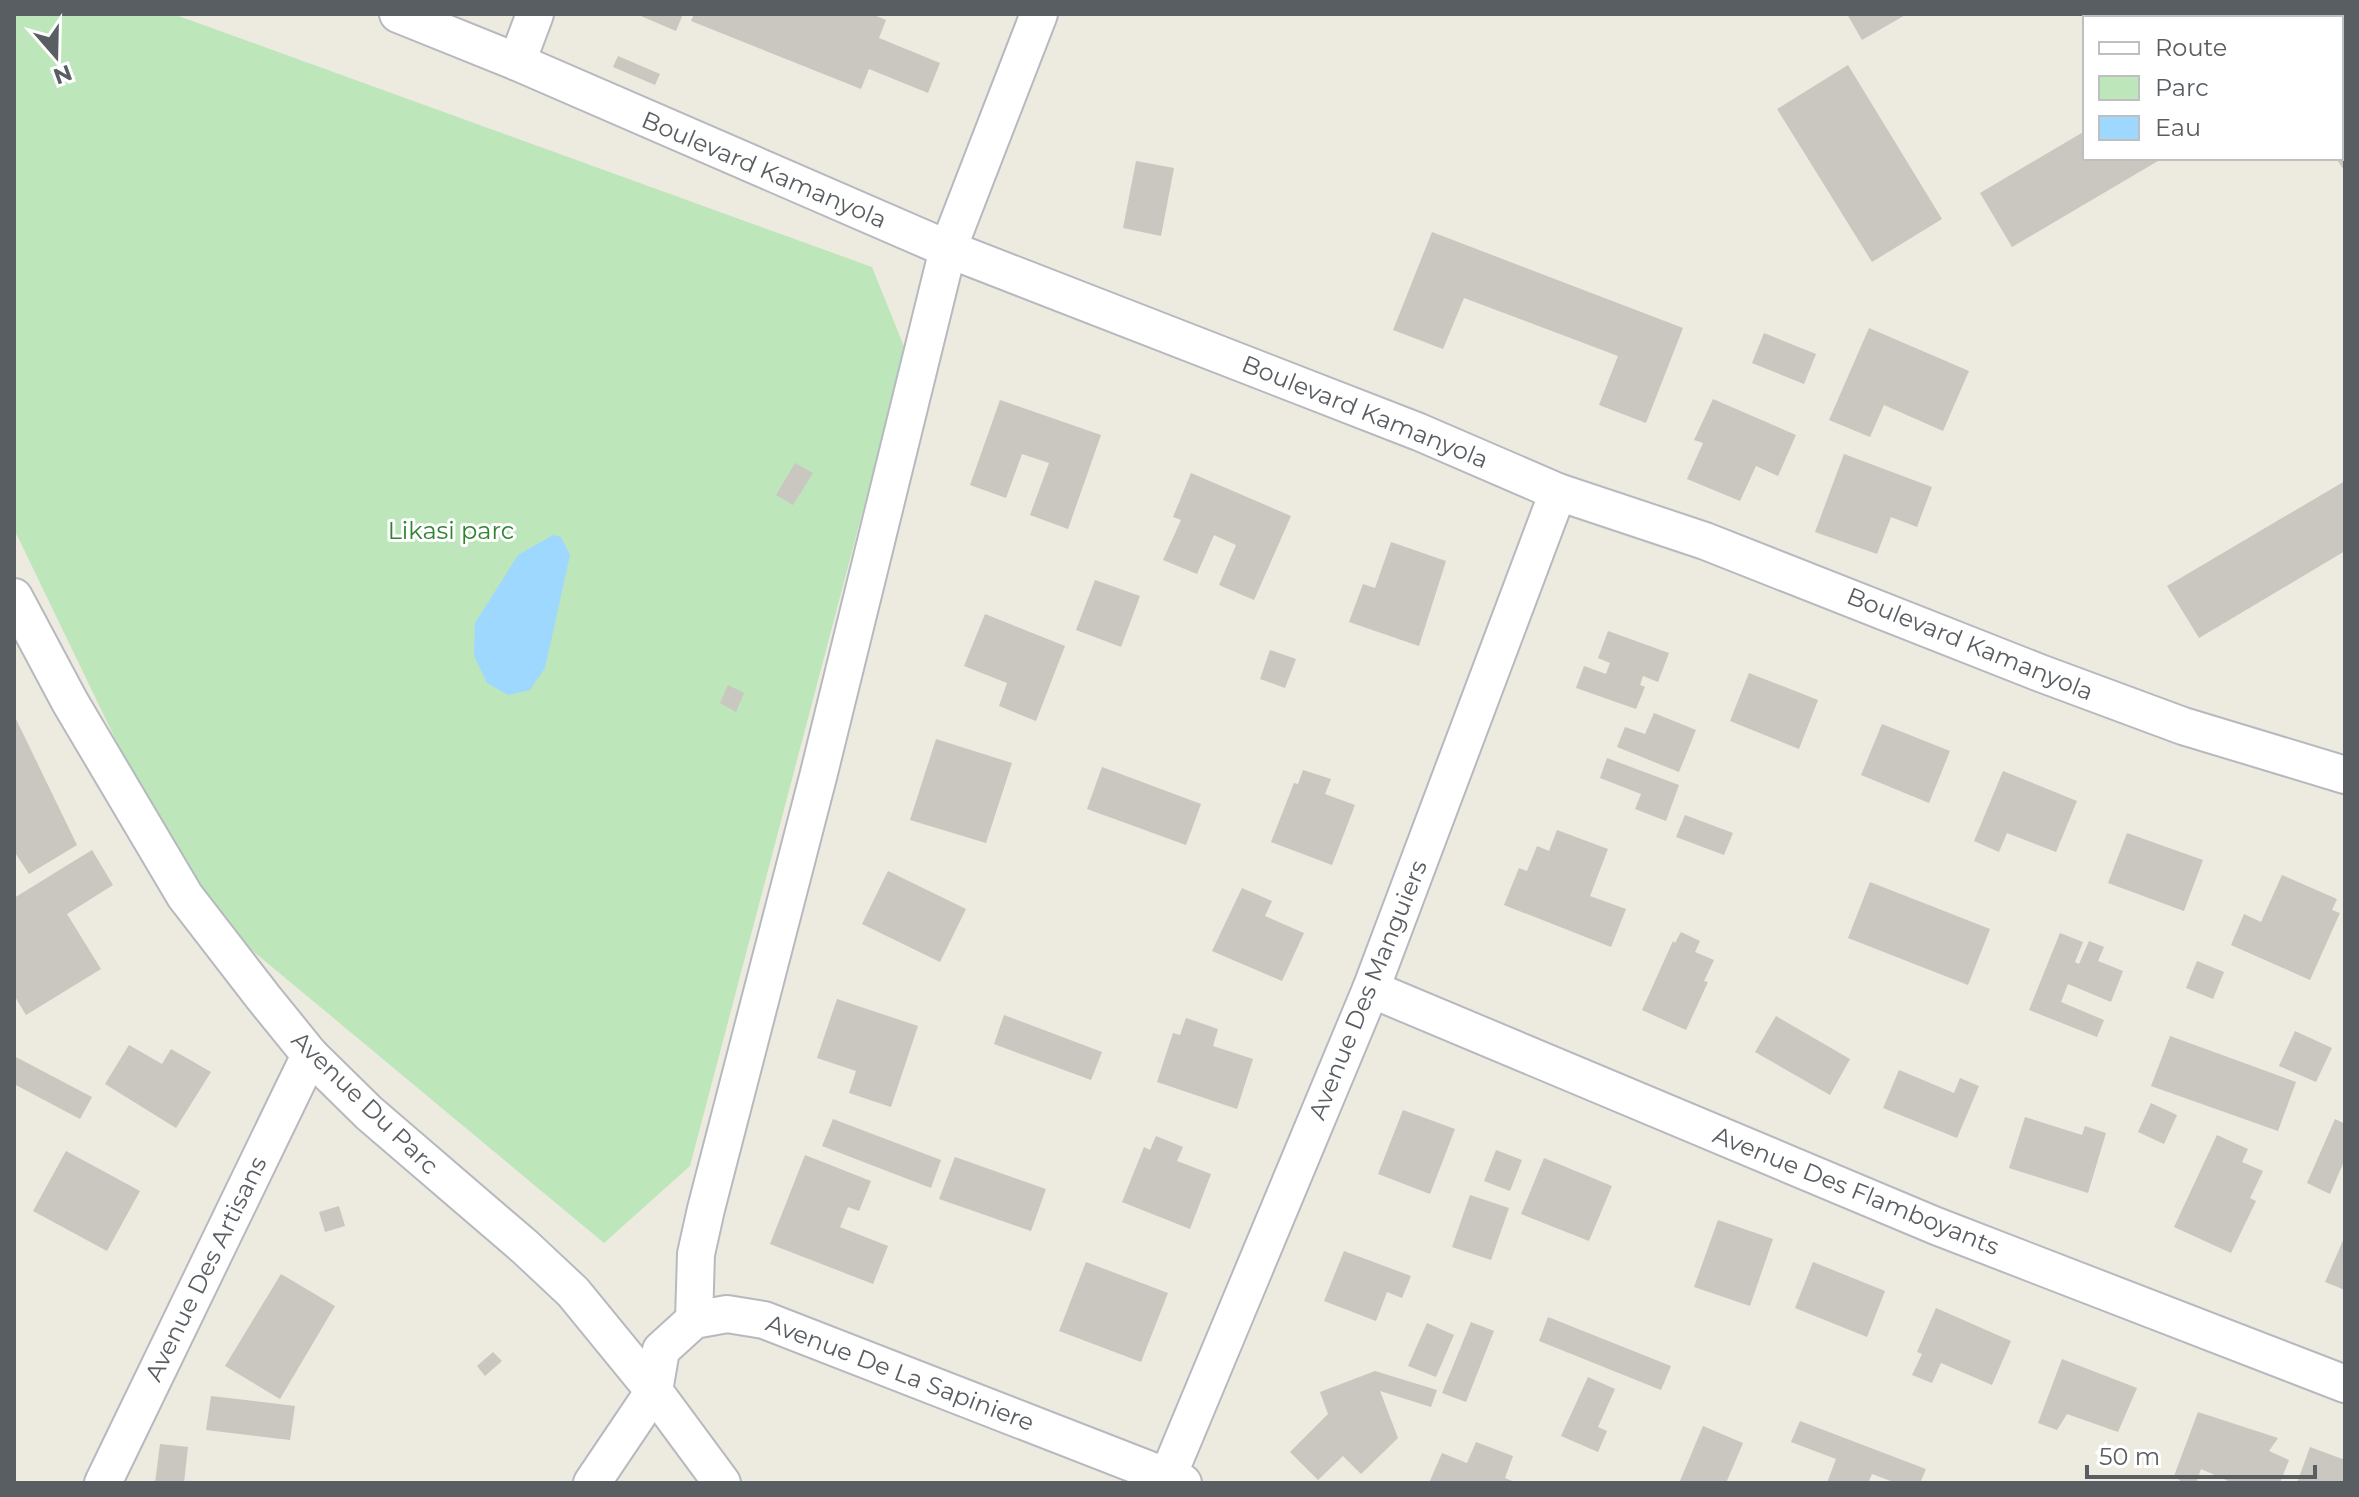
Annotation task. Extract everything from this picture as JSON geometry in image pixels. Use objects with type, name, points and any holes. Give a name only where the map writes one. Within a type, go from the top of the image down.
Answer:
[{"type":"street","name":"Boulevard Kamanyola","points":[[398,14],[517,62],[948,249],[1406,427],[1558,492],[1720,547],[2183,726],[2345,775]]},
{"type":"street","points":[[517,62],[535,14]]},
{"type":"street","points":[[592,1483],[654,1391],[661,1350],[694,1320],[696,1254],[706,1209],[819,773],[948,249],[1039,14]]},
{"type":"street","name":"Avenue Des Manguiers","points":[[1172,1481],[1371,989],[1558,492]]},
{"type":"street","name":"Avenue Du Parc","points":[[14,597],[70,702],[185,896],[310,1055],[369,1113],[573,1292],[654,1391],[722,1483]]},
{"type":"street","name":"Avenue Des Flamboyants","points":[[1371,989],[1936,1226],[2345,1384]]},
{"type":"street","name":"Avenue Des Artisans","points":[[104,1482],[310,1055]]},
{"type":"street","name":"Avenue De La Sapiniere","points":[[694,1320],[727,1314],[764,1320],[1172,1481]]},
{"type":"green space","name":"Likasi parc","points":[[14,14],[173,14],[872,267],[909,359],[873,472],[690,1166],[604,1243],[194,902],[14,529]]},
{"type":"water","points":[[553,535],[561,537],[570,555],[545,668],[530,690],[508,695],[487,683],[474,656],[475,623],[518,555]]},
{"type":"building","points":[[636,14],[683,14],[676,31]]},
{"type":"building","points":[[694,14],[872,14],[886,20],[879,38],[940,63],[928,93],[869,69],[861,89],[691,21]]},
{"type":"building","points":[[1847,14],[1907,14],[1862,40]]},
{"type":"building","points":[[2250,14],[2315,16],[2251,16]]},
{"type":"building","points":[[2343,37],[2345,172],[2337,160],[2343,160]]},
{"type":"building","points":[[618,56],[660,74],[655,85],[613,67]]},
{"type":"building","points":[[1848,65],[1942,219],[1872,262],[1777,109]]},
{"type":"building","points":[[2083,132],[2083,160],[2160,160],[2012,247],[1980,193]]},
{"type":"building","points":[[1136,161],[1174,168],[1161,236],[1123,228]]},
{"type":"building","points":[[1432,232],[1683,328],[1646,423],[1599,405],[1618,356],[1464,298],[1443,349],[1393,330]]},
{"type":"building","points":[[1869,328],[1969,371],[1943,431],[1884,405],[1870,437],[1829,420]]},
{"type":"building","points":[[1764,333],[1816,354],[1804,384],[1752,363]]},
{"type":"building","points":[[1713,399],[1796,435],[1778,476],[1756,466],[1740,501],[1687,479],[1703,443],[1694,440]]},
{"type":"building","points":[[1000,400],[1101,435],[1068,529],[1030,515],[1049,463],[1022,454],[1006,498],[970,485]]},
{"type":"building","points":[[1844,454],[1932,487],[1917,527],[1891,517],[1877,554],[1815,532]]},
{"type":"building","points":[[795,463],[813,473],[793,505],[776,495]]},
{"type":"building","points":[[1191,473],[1291,516],[1254,600],[1219,585],[1236,545],[1214,535],[1197,574],[1163,560],[1181,520],[1173,517]]},
{"type":"building","points":[[2345,481],[2345,551],[2199,638],[2167,586]]},
{"type":"building","points":[[1391,542],[1446,561],[1419,646],[1349,622],[1363,584],[1375,588]]},
{"type":"building","points":[[1095,580],[1140,596],[1121,647],[1076,630]]},
{"type":"building","points":[[985,614],[1065,646],[1036,721],[999,706],[1007,683],[964,666]]},
{"type":"building","points":[[1608,631],[1669,653],[1658,682],[1643,676],[1640,685],[1645,687],[1636,709],[1576,688],[1584,666],[1606,674],[1610,663],[1598,658]]},
{"type":"building","points":[[1270,650],[1296,659],[1285,688],[1260,679]]},
{"type":"building","points":[[1749,673],[1818,700],[1799,749],[1730,721]]},
{"type":"building","points":[[728,685],[744,693],[736,712],[720,703]]},
{"type":"building","points":[[1654,713],[1696,730],[1679,772],[1617,747],[1625,727],[1645,734]]},
{"type":"building","points":[[14,715],[77,845],[29,874],[14,851]]},
{"type":"building","points":[[1882,724],[1950,751],[1929,803],[1861,775]]},
{"type":"building","points":[[936,739],[1012,763],[986,843],[910,820]]},
{"type":"building","points":[[1607,758],[1679,785],[1666,821],[1635,809],[1641,794],[1600,778]]},
{"type":"building","points":[[1102,767],[1201,804],[1186,845],[1087,809]]},
{"type":"building","points":[[1303,770],[1331,779],[1325,794],[1355,805],[1332,865],[1271,842],[1294,783],[1298,784]]},
{"type":"building","points":[[2003,771],[2077,801],[2056,852],[2007,833],[1999,852],[1974,841]]},
{"type":"building","points":[[1685,815],[1733,833],[1724,855],[1676,837]]},
{"type":"building","points":[[1557,830],[1608,849],[1590,896],[1626,909],[1611,947],[1504,905],[1519,868],[1527,871],[1537,846],[1549,851]]},
{"type":"building","points":[[2127,833],[2203,860],[2184,911],[2108,883]]},
{"type":"building","points":[[92,850],[113,885],[67,914],[101,969],[26,1015],[14,995],[14,898]]},
{"type":"building","points":[[888,871],[966,909],[940,962],[862,924]]},
{"type":"building","points":[[2282,875],[2337,899],[2332,910],[2340,913],[2310,980],[2231,945],[2244,914],[2261,922]]},
{"type":"building","points":[[1870,882],[1990,929],[1968,985],[1848,938]]},
{"type":"building","points":[[1242,888],[1272,901],[1265,916],[1304,933],[1282,981],[1212,951]]},
{"type":"building","points":[[1681,932],[1700,941],[1695,952],[1714,960],[1704,981],[1708,982],[1686,1030],[1642,1010],[1673,941],[1675,943]]},
{"type":"building","points":[[2060,933],[2083,942],[2075,962],[2079,964],[2089,941],[2104,947],[2098,961],[2123,971],[2111,1002],[2068,984],[2061,1002],[2104,1020],[2097,1037],[2029,1010]]},
{"type":"building","points":[[2197,961],[2224,972],[2213,999],[2186,988]]},
{"type":"building","points":[[837,999],[918,1026],[891,1107],[849,1093],[856,1071],[817,1058]]},
{"type":"building","points":[[1004,1015],[1102,1052],[1091,1080],[994,1044]]},
{"type":"building","points":[[1776,1016],[1850,1059],[1830,1095],[1755,1052]]},
{"type":"building","points":[[1186,1018],[1218,1029],[1213,1046],[1253,1059],[1237,1109],[1157,1082],[1173,1033],[1180,1035]]},
{"type":"building","points":[[2295,1031],[2332,1048],[2316,1082],[2279,1066]]},
{"type":"building","points":[[2170,1036],[2296,1082],[2278,1131],[2151,1086]]},
{"type":"building","points":[[129,1045],[162,1064],[171,1049],[211,1072],[176,1128],[105,1084]]},
{"type":"building","points":[[14,1056],[92,1097],[80,1119],[14,1084]]},
{"type":"building","points":[[1899,1070],[1954,1093],[1960,1078],[1979,1086],[1957,1138],[1883,1108]]},
{"type":"building","points":[[2151,1103],[2177,1115],[2164,1144],[2138,1132]]},
{"type":"building","points":[[1403,1110],[1455,1129],[1430,1194],[1378,1174]]},
{"type":"building","points":[[2025,1117],[2082,1135],[2085,1126],[2106,1133],[2088,1193],[2009,1168]]},
{"type":"building","points":[[833,1119],[941,1160],[931,1188],[822,1146]]},
{"type":"building","points":[[2335,1119],[2345,1124],[2345,1159],[2330,1194],[2307,1183]]},
{"type":"building","points":[[2217,1135],[2248,1149],[2242,1162],[2263,1171],[2250,1198],[2256,1201],[2231,1253],[2174,1227]]},
{"type":"building","points":[[1156,1136],[1183,1147],[1177,1161],[1211,1174],[1190,1229],[1122,1202],[1144,1147],[1150,1150]]},
{"type":"building","points":[[1496,1150],[1522,1160],[1510,1191],[1484,1181]]},
{"type":"building","points":[[66,1151],[140,1191],[107,1251],[33,1211]]},
{"type":"building","points":[[805,1155],[871,1181],[859,1211],[848,1207],[840,1227],[888,1246],[873,1284],[770,1244]]},
{"type":"building","points":[[955,1157],[1046,1189],[1031,1231],[939,1199]]},
{"type":"building","points":[[1544,1158],[1612,1186],[1589,1241],[1521,1214]]},
{"type":"building","points":[[1470,1195],[1509,1208],[1491,1260],[1452,1247]]},
{"type":"building","points":[[339,1206],[345,1226],[325,1232],[319,1212]]},
{"type":"building","points":[[1718,1220],[1773,1239],[1750,1306],[1694,1287]]},
{"type":"building","points":[[2345,1236],[2345,1290],[2325,1282]]},
{"type":"building","points":[[1344,1251],[1411,1276],[1402,1298],[1387,1292],[1376,1321],[1324,1301]]},
{"type":"building","points":[[1086,1262],[1168,1293],[1141,1362],[1059,1331]]},
{"type":"building","points":[[1813,1262],[1885,1291],[1867,1337],[1795,1308]]},
{"type":"building","points":[[281,1274],[335,1306],[280,1399],[225,1366]]},
{"type":"building","points":[[1936,1308],[2011,1341],[1992,1385],[1941,1363],[1932,1383],[1912,1375],[1922,1354],[1917,1352]]},
{"type":"building","points":[[1548,1317],[1671,1366],[1661,1390],[1539,1341]]},
{"type":"building","points":[[1471,1322],[1494,1331],[1466,1402],[1442,1393]]},
{"type":"building","points":[[1427,1323],[1454,1335],[1436,1377],[1408,1366]]},
{"type":"building","points":[[493,1352],[502,1361],[485,1376],[477,1366]]},
{"type":"building","points":[[2062,1359],[2137,1388],[2118,1432],[2067,1414],[2057,1430],[2038,1423]]},
{"type":"building","points":[[1375,1371],[1437,1390],[1431,1407],[1380,1391],[1398,1438],[1361,1474],[1343,1456],[1318,1480],[1290,1452],[1328,1414],[1320,1392]]},
{"type":"building","points":[[1588,1377],[1615,1389],[1598,1427],[1607,1431],[1598,1452],[1561,1436]]},
{"type":"building","points":[[211,1396],[295,1406],[290,1440],[206,1430]]},
{"type":"building","points":[[2198,1412],[2278,1438],[2269,1451],[2289,1460],[2280,1483],[2233,1483],[2201,1469],[2196,1483],[2183,1483],[2174,1476]]},
{"type":"building","points":[[1800,1421],[1926,1469],[1920,1483],[1896,1483],[1872,1474],[1868,1483],[1827,1483],[1836,1459],[1791,1442]]},
{"type":"building","points":[[1703,1426],[1743,1443],[1726,1483],[1680,1481]]},
{"type":"building","points":[[1476,1442],[1513,1456],[1505,1478],[1517,1483],[1429,1483],[1442,1453],[1467,1463]]},
{"type":"building","points":[[160,1444],[188,1447],[184,1483],[155,1483]]},
{"type":"building","points":[[2310,1447],[2345,1460],[2345,1483],[2297,1483]]}]
